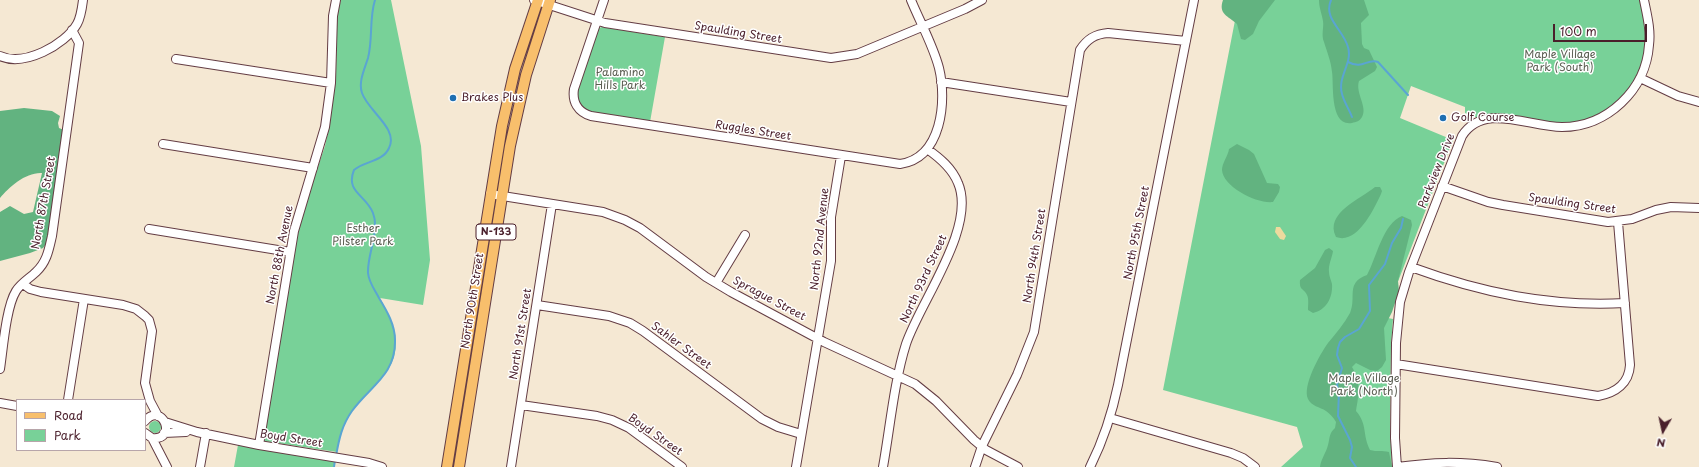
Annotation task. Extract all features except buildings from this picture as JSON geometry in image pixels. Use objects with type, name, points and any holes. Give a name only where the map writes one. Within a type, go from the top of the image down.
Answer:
[{"type":"main road","name":"North 90th Street","points":[[447,467],[502,126],[510,88],[536,0]]},
{"type":"main road","name":"North 90th Street","points":[[459,467],[502,196],[520,99],[533,50],[549,3]]},
{"type":"street","points":[[0,56],[17,60],[31,57],[66,37],[79,18],[83,0]]},
{"type":"street","name":"North 88th Avenue","points":[[259,445],[290,252],[299,211],[325,127],[331,83],[333,16],[336,0]]},
{"type":"street","name":"Spaulding Street","points":[[536,0],[549,3],[597,21],[831,58],[857,54],[982,0]]},
{"type":"street","points":[[597,21],[604,0]]},
{"type":"street","points":[[911,0],[937,62],[941,82],[942,99],[938,126],[933,142],[927,149]]},
{"type":"street","name":"North 95th Street","points":[[1090,467],[1110,418],[1120,377],[1194,0]]},
{"type":"street","name":"Parkview Drive","points":[[1397,467],[1395,438],[1398,316],[1411,267],[1462,136],[1474,123],[1490,118],[1557,127],[1569,127],[1584,124],[1602,117],[1617,107],[1630,94],[1640,78],[1647,61],[1650,45],[1650,32],[1644,0]]},
{"type":"street","name":"Ruggles Street","points":[[597,21],[573,94],[576,104],[583,112],[592,116],[900,164],[915,159],[927,149]]},
{"type":"street","name":"North 87th Street","points":[[0,369],[14,295],[42,266],[49,251],[79,44],[72,30]]},
{"type":"street","name":"North 94th Street","points":[[975,467],[982,446],[1017,375],[1034,332],[1078,55],[1087,41],[1096,35],[1108,32],[1186,41]]},
{"type":"street","points":[[176,59],[331,83]]},
{"type":"street","points":[[1640,78],[1678,96],[1699,102]]},
{"type":"street","points":[[941,82],[1071,102]]},
{"type":"street","points":[[163,144],[313,168]]},
{"type":"street","name":"North 93rd Street","points":[[883,467],[899,376],[908,338],[954,242],[961,210],[961,192],[957,180],[947,166],[927,149]]},
{"type":"street","name":"North 92nd Avenue","points":[[796,467],[831,261],[831,216],[841,156]]},
{"type":"street","name":"Spaulding Street","points":[[1442,186],[1482,200],[1503,205],[1597,221],[1618,222],[1632,219],[1663,208],[1679,206],[1699,208]]},
{"type":"street","name":"Sprague Street","points":[[490,194],[603,212],[625,220],[640,228],[716,283],[818,338],[915,384],[927,393],[962,429],[982,446],[1018,467]]},
{"type":"street","name":"North 91st Street","points":[[511,467],[552,204]]},
{"type":"street","points":[[1396,364],[1598,396],[1614,392],[1627,378],[1630,365],[1618,222]]},
{"type":"street","points":[[149,230],[290,252]]},
{"type":"street","points":[[716,283],[745,235]]},
{"type":"street","points":[[1411,267],[1459,284],[1503,294],[1567,303],[1625,303]]},
{"type":"street","points":[[23,284],[34,291],[130,307],[149,320],[152,331],[145,377],[150,401],[158,416],[152,416],[146,420]]},
{"type":"street","points":[[68,399],[84,299]]},
{"type":"street","name":"Sahler Street","points":[[537,305],[609,316],[630,323],[762,419],[778,427],[801,434]]},
{"type":"street","points":[[146,420],[147,389]]},
{"type":"street","points":[[0,403],[16,406]]},
{"type":"street","name":"Boyd Street","points":[[521,405],[597,416],[612,420],[629,428],[682,467]]},
{"type":"street","name":"Boyd Street","points":[[158,416],[165,422],[197,432],[259,445],[357,460],[382,467]]},
{"type":"street","points":[[1110,418],[1231,453],[1243,458],[1255,467]]},
{"type":"street","points":[[165,422],[166,429],[163,435],[167,467]]},
{"type":"street","name":"Boyd Street","points":[[148,436],[197,432]]},
{"type":"street","points":[[200,467],[206,434]]},
{"type":"street","points":[[148,436],[167,467]]},
{"type":"street","points":[[1397,467],[1444,462],[1473,463],[1496,467]]},
{"type":"green space","name":"Esther Pilster Park","points":[[341,0],[391,0],[421,146],[430,260],[423,305],[380,298],[390,317],[394,329],[396,342],[395,354],[392,363],[386,372],[353,410],[346,421],[339,439],[337,452],[264,441],[298,231],[325,146],[329,127],[336,76],[337,14]]},
{"type":"green space","points":[[1223,0],[1275,0],[1259,21],[1253,34],[1245,40],[1241,39],[1237,24],[1223,12]]},
{"type":"green space","name":"Maple Village Park (South)","points":[[1239,0],[1641,0],[1647,43],[1645,57],[1641,68],[1629,90],[1621,99],[1602,114],[1591,119],[1579,123],[1550,124],[1500,115],[1477,118],[1465,113],[1465,107],[1411,86],[1400,118],[1453,140],[1392,297],[1388,318],[1393,319],[1391,346],[1390,427],[1392,467],[1281,467],[1303,447],[1297,427],[1163,390]]},
{"type":"green space","points":[[1319,0],[1364,0],[1369,15],[1361,23],[1362,44],[1364,48],[1369,50],[1377,67],[1375,71],[1359,81],[1358,86],[1364,109],[1362,117],[1358,121],[1352,123],[1345,122],[1339,118],[1336,112],[1331,68],[1323,39],[1323,21]]},
{"type":"green space","name":"Palamino Hills Park","points":[[602,27],[665,37],[650,122],[588,112],[579,103],[577,96],[578,87],[599,28]]},
{"type":"green space","points":[[24,108],[52,111],[60,116],[58,123],[59,128],[64,130],[65,136],[47,243],[43,248],[30,253],[0,261],[0,212],[10,206],[24,214],[33,212],[42,173],[30,175],[18,181],[0,198],[0,111]]},
{"type":"green space","points":[[1237,144],[1254,154],[1267,183],[1278,184],[1280,187],[1279,192],[1273,202],[1258,200],[1242,193],[1234,188],[1224,176],[1222,167],[1229,149]]},
{"type":"green space","points":[[1375,187],[1380,187],[1382,191],[1364,224],[1351,236],[1344,238],[1336,237],[1334,228],[1335,221],[1339,214],[1353,202]]},
{"type":"green space","name":"Maple Village Park (North)","points":[[1402,216],[1411,220],[1412,225],[1398,281],[1399,291],[1392,312],[1384,328],[1386,360],[1382,367],[1377,371],[1370,370],[1356,363],[1352,367],[1358,383],[1356,411],[1364,426],[1366,440],[1370,450],[1389,452],[1392,467],[1320,467],[1336,422],[1326,411],[1313,405],[1309,401],[1307,386],[1313,370],[1325,348],[1343,325],[1350,313],[1353,301],[1353,291],[1356,282],[1360,278],[1367,275],[1385,234],[1395,220]]},
{"type":"green space","points":[[1329,248],[1333,251],[1329,269],[1332,284],[1330,299],[1322,309],[1313,313],[1308,310],[1308,297],[1301,288],[1300,280],[1315,268],[1325,250]]},
{"type":"green space","points":[[155,421],[159,423],[161,427],[159,431],[155,433],[151,431],[149,427],[151,423]]},
{"type":"green space","points":[[238,445],[335,462],[334,467],[234,467]]},
{"type":"sand","points":[[1276,227],[1280,227],[1286,236],[1284,240],[1280,239],[1275,232]]},
{"type":"waterway","points":[[336,456],[341,432],[349,416],[359,402],[387,371],[394,352],[395,334],[392,324],[388,313],[371,283],[368,273],[375,220],[370,207],[354,189],[352,183],[354,170],[378,159],[386,153],[391,141],[390,134],[382,120],[365,100],[361,89],[362,75],[368,58],[372,14],[375,0]]},
{"type":"waterway","points":[[1331,0],[1329,7],[1330,13],[1348,47],[1348,59],[1341,88],[1343,97],[1352,117]]},
{"type":"waterway","points":[[1348,62],[1357,65],[1371,61],[1378,62],[1408,95]]},
{"type":"waterway","points":[[1356,467],[1350,458],[1352,447],[1350,440],[1338,416],[1339,392],[1337,385],[1342,368],[1337,355],[1338,348],[1340,342],[1345,337],[1359,329],[1370,311],[1369,285],[1385,264],[1392,243],[1401,228],[1403,219]]},
{"type":"waterway","points":[[334,467],[335,460]]},
{"type":"place","name":"Brakes Plus","points":[[453,98]]},
{"type":"place","name":"Golf Course","points":[[1443,118]]}]
